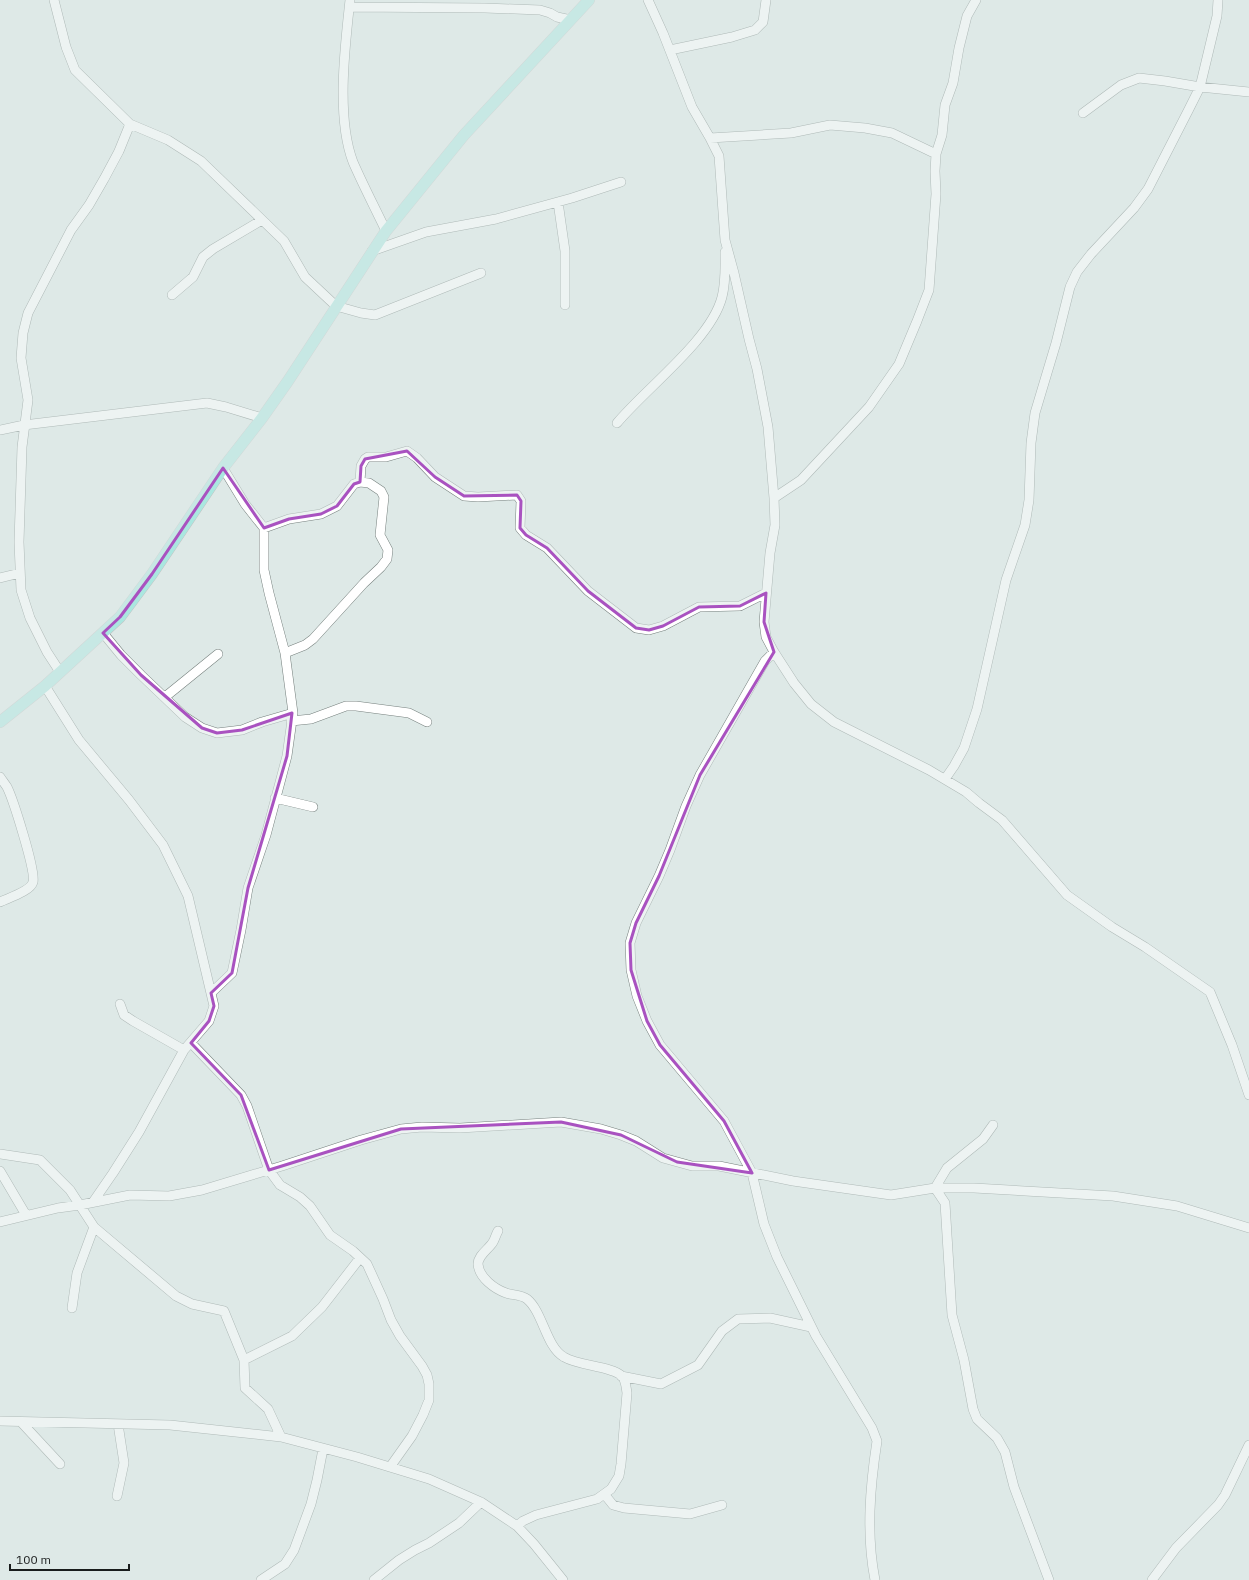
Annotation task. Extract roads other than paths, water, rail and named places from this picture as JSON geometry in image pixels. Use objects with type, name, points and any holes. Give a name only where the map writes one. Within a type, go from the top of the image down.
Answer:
[{"type":"main road","points":[[0,722],[45,686],[120,617],[152,574],[223,468],[262,418],[288,381],[386,231],[464,135],[590,0]]},
{"type":"street","points":[[54,0],[64,39],[75,70],[130,124],[168,140],[201,161],[284,241],[306,277],[336,306],[368,315],[375,315],[480,273]]},
{"type":"street","points":[[617,422],[630,407],[692,346],[716,312],[722,298],[724,283],[725,240],[718,156],[710,138],[692,107],[670,50],[648,0]]},
{"type":"street","points":[[670,50],[732,37],[755,30],[763,22],[766,0]]},
{"type":"street","points":[[774,498],[801,480],[841,438],[869,407],[899,364],[929,290],[936,194],[936,154],[942,135],[945,105],[953,83],[959,48],[967,16],[976,0]]},
{"type":"street","points":[[945,779],[964,748],[977,709],[1004,586],[1025,525],[1029,500],[1031,442],[1035,413],[1056,343],[1070,287],[1077,272],[1091,254],[1134,208],[1148,189],[1200,87],[1217,16],[1218,0]]},
{"type":"street","points":[[386,231],[353,161],[346,135],[343,106],[346,28],[350,3],[485,4],[540,10],[550,13],[557,18],[571,20]]},
{"type":"street","points":[[1083,113],[1121,84],[1139,78],[1200,87],[1249,92]]},
{"type":"street","points":[[60,672],[47,652],[30,618],[21,590],[19,542],[22,447],[28,400],[20,358],[23,333],[28,313],[71,230],[89,206],[119,151],[130,124]]},
{"type":"street","points":[[710,138],[790,133],[830,125],[865,128],[892,133],[936,154]]},
{"type":"street","points":[[372,252],[426,232],[496,219],[558,202],[621,182]]},
{"type":"street","points":[[558,202],[565,251],[565,305]]},
{"type":"street","points":[[172,295],[193,277],[203,257],[262,220]]},
{"type":"street","points":[[725,240],[734,273],[748,338],[758,369],[768,427],[775,525],[770,553],[764,622],[766,637],[774,652],[794,683],[811,704],[834,722],[945,779],[966,792],[1002,820],[1062,889],[1076,901],[1210,992],[1232,1045],[1249,1095]]},
{"type":"street","points":[[0,430],[24,425],[207,403],[262,418]]},
{"type":"street","points":[[360,482],[361,466],[368,457],[386,457],[407,452],[417,458],[435,477],[464,496],[478,497],[517,495],[521,501],[520,528],[526,536],[547,548],[588,591],[636,628],[649,630],[663,626],[699,607],[740,606],[766,593]]},
{"type":"street","points":[[211,993],[232,973],[248,888],[266,835],[287,756],[292,717],[286,653],[264,570],[264,528],[245,504],[223,468]]},
{"type":"street","points":[[264,528],[288,519],[321,514],[337,506],[354,484],[360,482],[369,483],[381,491],[384,497],[380,535],[388,550],[387,559],[313,639],[305,645],[286,653]]},
{"type":"street","points":[[0,578],[20,573]]},
{"type":"street","points":[[103,633],[121,655],[186,717],[202,728],[217,733],[242,730],[262,722],[292,717],[311,719],[346,706],[408,713],[427,722]]},
{"type":"street","points":[[774,652],[763,666],[700,775],[686,806],[670,850],[636,923],[630,943],[631,970],[637,996],[646,1021],[660,1045],[724,1121],[752,1173],[764,1224],[777,1257],[811,1327],[872,1428],[877,1441],[869,1528],[872,1565],[875,1580]]},
{"type":"street","points":[[165,697],[218,654]]},
{"type":"street","points":[[45,686],[79,740],[129,800],[163,845],[188,896],[214,1006],[209,1021],[184,1050],[139,1132],[114,1173],[93,1202]]},
{"type":"street","points":[[0,777],[7,787],[14,807],[33,870],[34,882],[30,888],[0,902]]},
{"type":"street","points":[[275,798],[313,807]]},
{"type":"street","points":[[120,1004],[124,1015],[132,1021],[184,1050]]},
{"type":"street","points":[[191,1043],[241,1095],[247,1106],[269,1170],[280,1185],[300,1197],[310,1206],[330,1236],[343,1243],[367,1264],[391,1320],[400,1336],[422,1366],[429,1384],[429,1400],[412,1436],[390,1467]]},
{"type":"street","points":[[0,1222],[58,1208],[130,1195],[169,1196],[202,1190],[360,1140],[401,1129],[422,1127],[460,1128],[561,1122],[601,1129],[626,1137],[636,1141],[663,1158],[692,1166],[719,1166],[793,1181],[891,1195],[935,1188],[974,1188],[1113,1196],[1177,1206],[1249,1228]]},
{"type":"street","points":[[935,1188],[947,1168],[983,1139],[993,1125]]},
{"type":"street","points":[[0,1154],[40,1160],[70,1190],[94,1227],[176,1296],[192,1304],[224,1311],[244,1360],[246,1388],[268,1409],[281,1437]]},
{"type":"street","points":[[0,1171],[26,1215]]},
{"type":"street","points":[[935,1188],[945,1203],[952,1315],[964,1360],[973,1409],[977,1419],[997,1438],[1004,1452],[1014,1487],[1049,1580]]},
{"type":"street","points":[[72,1308],[77,1273],[94,1227]]},
{"type":"street","points":[[498,1231],[493,1242],[478,1261],[479,1271],[492,1286],[505,1293],[527,1299],[554,1346],[563,1357],[574,1362],[613,1372],[621,1376],[661,1384],[698,1365],[722,1331],[738,1319],[770,1318],[811,1327]]},
{"type":"street","points":[[244,1360],[292,1336],[322,1307],[360,1258]]},
{"type":"street","points":[[517,1526],[523,1521],[536,1515],[597,1499],[604,1495],[616,1482],[621,1464],[627,1393],[626,1382],[621,1376]]},
{"type":"street","points":[[0,1421],[170,1425],[281,1437],[390,1467],[429,1479],[481,1502],[517,1526],[534,1544],[563,1580]]},
{"type":"street","points":[[21,1422],[60,1464]]},
{"type":"street","points":[[117,1496],[124,1463],[118,1424]]},
{"type":"street","points":[[1152,1580],[1176,1548],[1218,1505],[1225,1495],[1249,1444]]},
{"type":"street","points":[[262,1580],[285,1564],[294,1550],[318,1480],[323,1449]]},
{"type":"street","points":[[604,1495],[613,1505],[624,1508],[690,1514],[722,1505]]},
{"type":"street","points":[[374,1580],[399,1560],[429,1543],[459,1523],[481,1502]]}]
